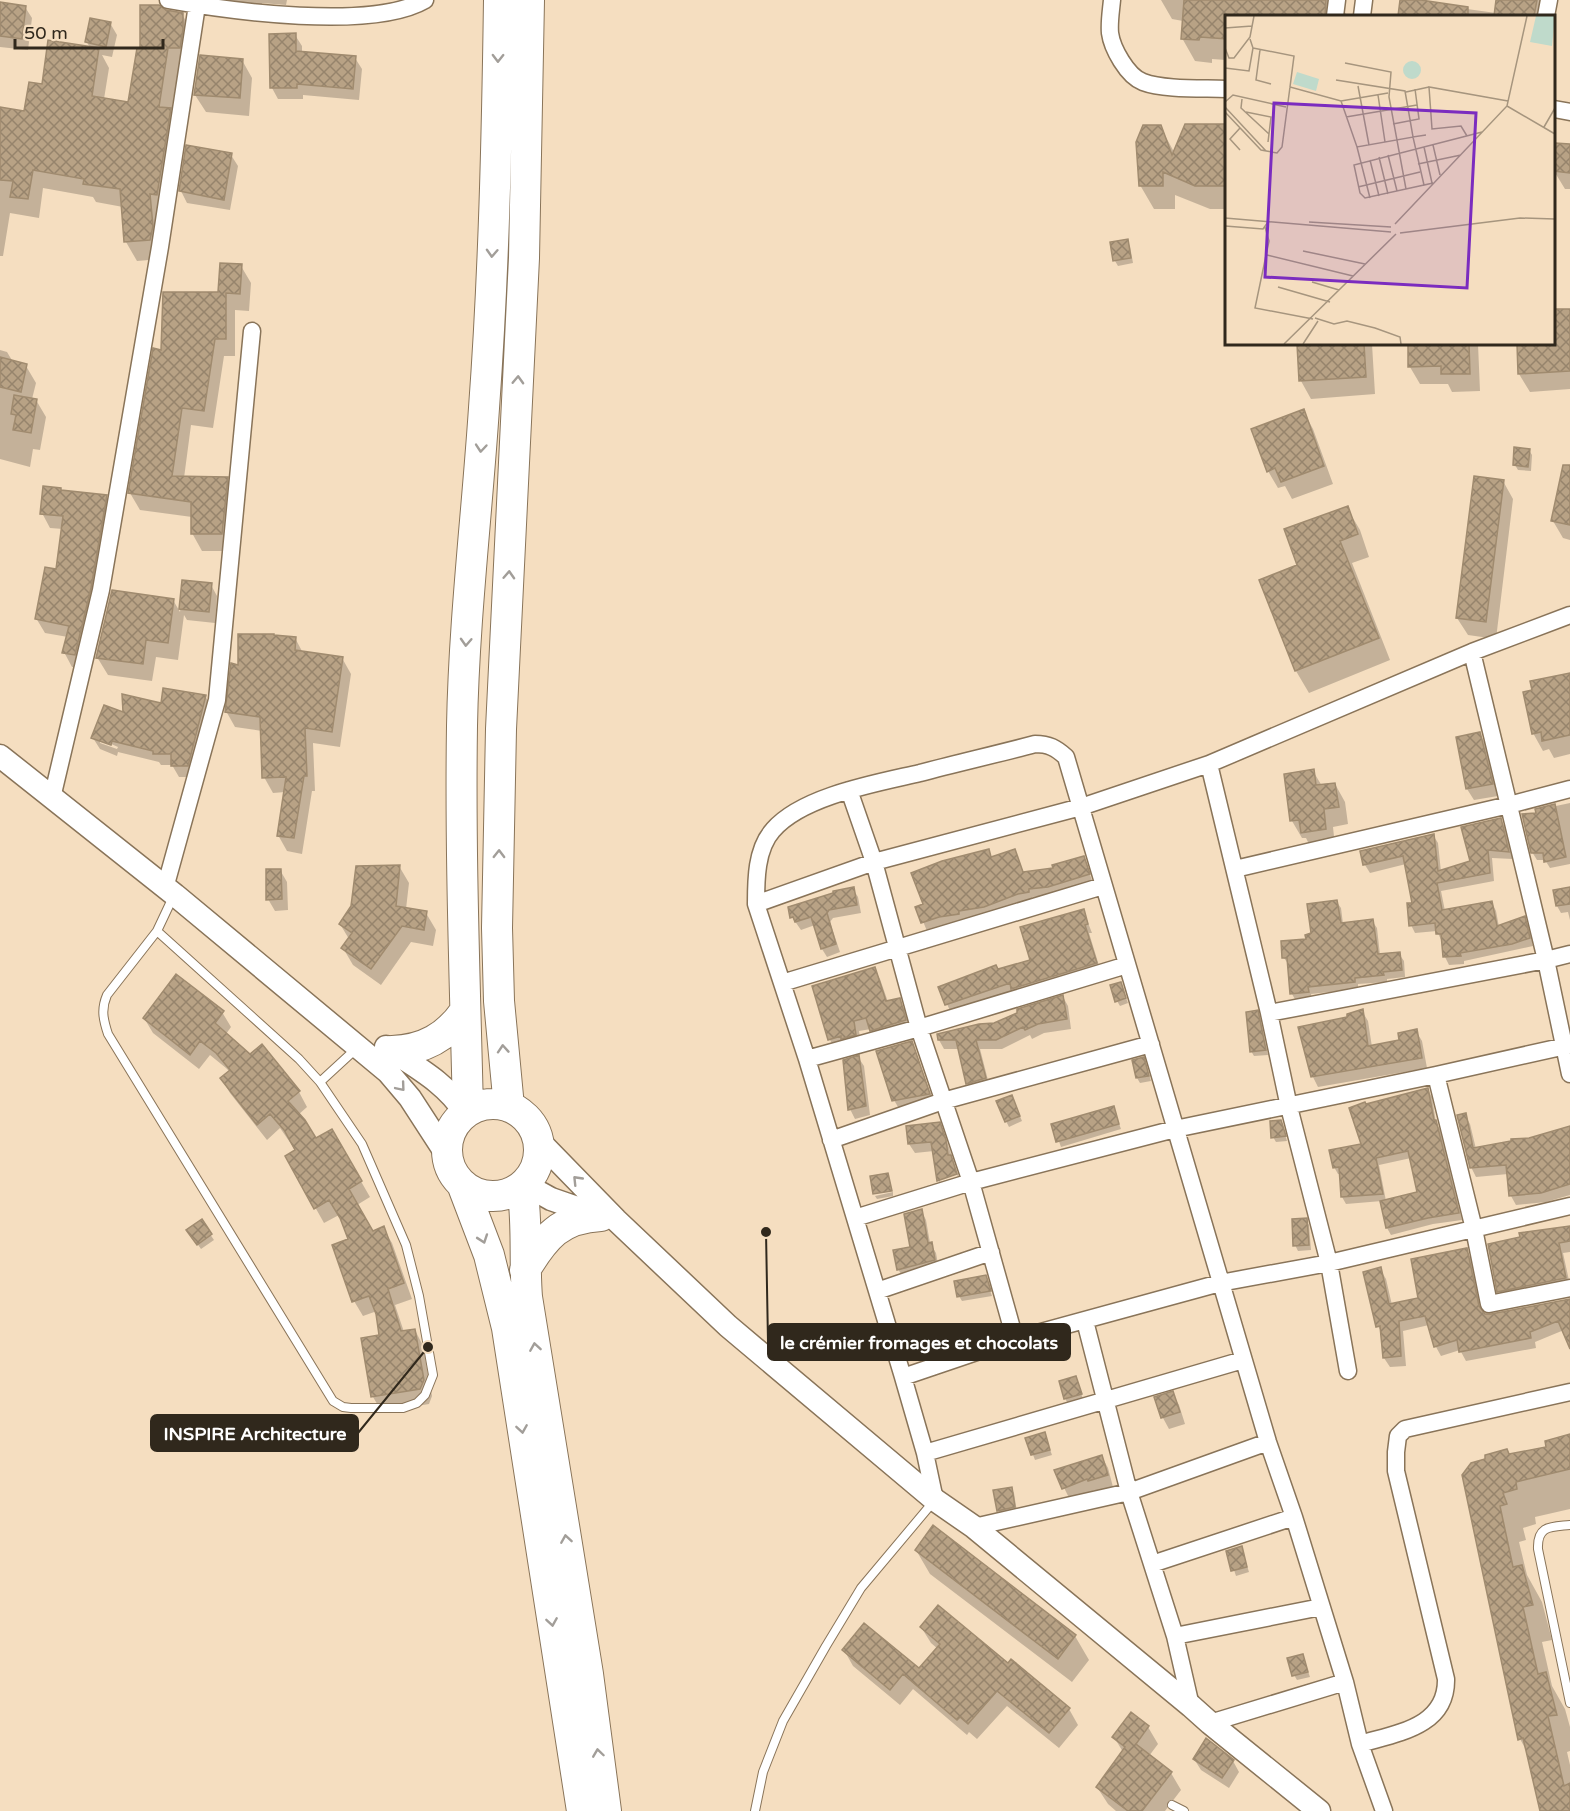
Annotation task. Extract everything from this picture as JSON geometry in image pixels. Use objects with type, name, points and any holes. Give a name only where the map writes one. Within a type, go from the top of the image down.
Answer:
[{"type":"highway","points":[[467,1112],[462,928],[462,724],[470,567],[484,407],[496,189],[499,0]]},
{"type":"highway","points":[[509,1107],[499,1001],[497,928],[501,729],[524,258],[529,0]]},
{"type":"highway","points":[[392,1051],[417,1048],[434,1041],[449,1030],[465,1011]]},
{"type":"highway","points":[[488,1104],[509,1107],[527,1120],[538,1140],[537,1164],[532,1175],[523,1185],[508,1194],[488,1197],[469,1190],[454,1176],[447,1155],[450,1132],[467,1112],[488,1104]]},
{"type":"highway","points":[[462,1184],[489,1255],[507,1328],[582,1811]]},
{"type":"highway","points":[[523,1185],[526,1214],[525,1270],[588,1674],[606,1811]]},
{"type":"highway","points":[[525,1270],[538,1248],[559,1228],[579,1219],[609,1218]]},
{"type":"main road","points":[[0,756],[170,892],[388,1072],[410,1098],[447,1155]]},
{"type":"main road","points":[[358,1047],[374,1043],[386,1046],[446,1088],[467,1112]]},
{"type":"main road","points":[[538,1140],[609,1218],[728,1326],[935,1500],[974,1527],[1319,1811]]},
{"type":"main road","points":[[523,1185],[545,1196],[609,1218]]},
{"type":"street","points":[[168,0],[323,18],[377,14],[402,9],[425,0]]},
{"type":"street","points":[[1112,0],[1110,34],[1116,51],[1126,68],[1141,82],[1225,89]]},
{"type":"street","points":[[1335,15],[1337,0]]},
{"type":"street","points":[[1362,15],[1364,0]]},
{"type":"street","points":[[1546,15],[1549,0]]},
{"type":"street","points":[[52,798],[101,590],[158,259],[196,5]]},
{"type":"street","points":[[1555,110],[1570,112]]},
{"type":"street","points":[[170,892],[217,700],[252,331]]},
{"type":"street","points":[[756,904],[874,862],[1081,807],[1209,764],[1472,652],[1570,615]]},
{"type":"street","points":[[1472,652],[1567,1046],[1570,1074]]},
{"type":"street","points":[[935,1500],[925,1453],[903,1377],[807,1059],[756,904],[759,857],[771,831],[787,816],[803,808],[849,790],[1035,744],[1047,744],[1058,749],[1066,758],[1220,1283],[1345,1682],[1360,1744],[1383,1811]]},
{"type":"street","points":[[1209,764],[1269,1012],[1288,1107],[1329,1263],[1348,1371]]},
{"type":"street","points":[[1235,869],[1570,789]]},
{"type":"street","points":[[849,790],[874,862],[919,1028],[971,1182],[1015,1339]]},
{"type":"street","points":[[782,983],[1103,886]]},
{"type":"street","points":[[1269,1012],[1570,954]]},
{"type":"street","points":[[807,1059],[919,1028],[1127,965]]},
{"type":"street","points":[[831,1140],[944,1101],[1150,1044]]},
{"type":"street","points":[[855,1218],[971,1182],[1175,1129],[1288,1107],[1567,1046]]},
{"type":"street","points":[[1436,1075],[1474,1229],[1489,1304],[1570,1288]]},
{"type":"street","points":[[903,1377],[1015,1339],[1220,1283],[1329,1263],[1570,1206]]},
{"type":"street","points":[[877,1291],[991,1252]]},
{"type":"street","points":[[1085,1321],[1129,1492],[1175,1636],[1191,1706]]},
{"type":"street","points":[[925,1453],[1244,1360]]},
{"type":"street","points":[[1360,1744],[1410,1729],[1428,1719],[1442,1704],[1446,1689],[1446,1679],[1396,1471],[1395,1452],[1398,1436],[1405,1429],[1570,1392]]},
{"type":"street","points":[[974,1527],[1129,1492],[1268,1442]]},
{"type":"street","points":[[1152,1564],[1294,1517]]},
{"type":"street","points":[[1175,1636],[1321,1607]]},
{"type":"street","points":[[1210,1723],[1345,1682]]},
{"type":"lane","points":[[157,931],[299,1059],[320,1082],[362,1144],[406,1245],[419,1296],[433,1375],[425,1395],[417,1403],[403,1408],[351,1408],[343,1407],[333,1401],[108,1034],[102,1006],[107,995],[157,931],[170,892]]},
{"type":"lane","points":[[320,1082],[358,1047]]},
{"type":"lane","points":[[755,1811],[763,1772],[783,1721],[820,1656],[861,1588],[935,1500]]},
{"type":"lane","points":[[1570,1525],[1551,1527],[1541,1532],[1538,1538],[1538,1549],[1570,1703]]},
{"type":"lane","points":[[1172,1805],[1184,1811]]},
{"type":"building","points":[[1184,0],[1326,0],[1325,15],[1225,15],[1225,39],[1200,37],[1199,40],[1181,39]]},
{"type":"building","points":[[1400,0],[1421,0],[1468,7],[1468,15],[1398,15]]},
{"type":"building","points":[[1496,0],[1537,0],[1534,15],[1494,15]]},
{"type":"building","points":[[0,2],[26,6],[22,39],[0,36]]},
{"type":"building","points":[[140,5],[159,5],[166,10],[183,13],[183,29],[180,48],[168,48],[159,107],[171,108],[157,195],[150,194],[153,226],[150,240],[124,242],[120,189],[83,184],[84,179],[33,170],[28,199],[10,197],[13,181],[0,180],[0,107],[24,111],[29,82],[42,84],[48,40],[99,48],[92,96],[128,102],[137,48],[140,48]]},
{"type":"building","points":[[90,18],[111,22],[106,47],[85,42]]},
{"type":"building","points":[[296,33],[296,51],[356,56],[353,89],[297,84],[297,88],[270,88],[269,34]]},
{"type":"building","points":[[200,55],[243,59],[240,98],[194,95]]},
{"type":"building","points":[[1185,124],[1225,124],[1225,186],[1195,186],[1163,172],[1163,186],[1139,186],[1136,142],[1143,125],[1161,125],[1172,155]]},
{"type":"building","points":[[1555,143],[1570,144],[1570,173],[1555,171]]},
{"type":"building","points":[[186,145],[232,153],[224,200],[179,191]]},
{"type":"building","points":[[1128,239],[1131,258],[1113,261],[1110,242]]},
{"type":"building","points":[[220,263],[242,264],[240,294],[226,293],[226,339],[215,339],[204,411],[182,408],[172,476],[228,477],[222,534],[191,534],[191,502],[128,493],[153,348],[161,350],[163,292],[218,292]]},
{"type":"building","points":[[1555,309],[1570,309],[1570,371],[1518,374],[1517,345],[1555,345]]},
{"type":"building","points":[[1297,345],[1364,345],[1366,377],[1299,381]]},
{"type":"building","points":[[1408,345],[1469,345],[1470,374],[1441,374],[1441,366],[1408,367]]},
{"type":"building","points":[[0,357],[27,364],[21,392],[0,387]]},
{"type":"building","points":[[14,395],[37,399],[31,433],[13,430],[16,415],[11,414]]},
{"type":"building","points":[[1304,409],[1324,466],[1281,482],[1275,468],[1267,472],[1251,429]]},
{"type":"building","points":[[1514,447],[1530,449],[1528,467],[1513,465]]},
{"type":"building","points":[[1563,465],[1570,465],[1570,525],[1551,521]]},
{"type":"building","points":[[1474,476],[1504,480],[1486,622],[1456,618]]},
{"type":"building","points":[[43,486],[107,495],[91,588],[75,655],[62,653],[69,626],[35,619],[45,567],[56,569],[63,516],[40,514]]},
{"type":"building","points":[[1348,506],[1358,534],[1340,541],[1379,638],[1295,671],[1259,580],[1297,565],[1284,529]]},
{"type":"building","points":[[182,580],[212,583],[209,612],[179,609]]},
{"type":"building","points":[[112,590],[174,599],[168,643],[146,640],[143,664],[96,658]]},
{"type":"building","points":[[238,634],[274,634],[296,637],[295,650],[343,657],[332,732],[305,728],[307,776],[304,776],[294,838],[277,836],[286,777],[262,778],[260,717],[225,712],[231,663],[238,665]]},
{"type":"building","points":[[1570,673],[1570,735],[1542,741],[1541,732],[1532,734],[1523,692],[1532,690],[1530,681]]},
{"type":"building","points":[[163,688],[206,695],[188,766],[171,766],[171,754],[153,754],[153,751],[112,741],[111,745],[91,738],[104,705],[123,712],[122,694],[161,703]]},
{"type":"building","points":[[1480,732],[1493,784],[1466,789],[1456,737]]},
{"type":"building","points":[[1314,769],[1316,785],[1335,783],[1339,807],[1324,809],[1326,829],[1301,833],[1299,820],[1290,821],[1284,774]]},
{"type":"building","points":[[1555,804],[1566,857],[1544,862],[1543,853],[1531,853],[1522,814],[1536,813],[1535,809]]},
{"type":"building","points":[[1501,818],[1509,852],[1488,850],[1490,873],[1437,883],[1442,910],[1492,901],[1497,926],[1525,916],[1530,938],[1512,944],[1460,953],[1461,956],[1443,957],[1441,934],[1436,934],[1435,923],[1409,926],[1407,903],[1412,903],[1403,856],[1363,865],[1360,851],[1434,834],[1438,871],[1470,861],[1461,827]]},
{"type":"building","points":[[989,849],[991,857],[1015,849],[1023,872],[1053,868],[1052,865],[1084,856],[1090,874],[1048,887],[1029,889],[1029,892],[984,907],[959,911],[959,914],[921,923],[915,907],[923,904],[911,873],[942,861]]},
{"type":"building","points":[[400,865],[396,906],[427,911],[424,930],[402,926],[371,969],[341,948],[352,933],[339,924],[351,906],[356,866]]},
{"type":"building","points":[[266,869],[281,869],[282,899],[266,900]]},
{"type":"building","points":[[854,887],[857,905],[829,910],[827,913],[836,944],[821,949],[811,917],[795,922],[793,917],[790,918],[788,907],[833,893],[833,891]]},
{"type":"building","points":[[1570,887],[1570,904],[1556,906],[1553,890]]},
{"type":"building","points":[[1337,900],[1341,923],[1373,919],[1378,954],[1400,952],[1402,970],[1383,972],[1384,975],[1355,978],[1355,982],[1308,987],[1309,992],[1290,994],[1287,958],[1282,958],[1281,941],[1306,939],[1305,935],[1311,933],[1307,904]]},
{"type":"building","points":[[1084,909],[1088,924],[1085,925],[1097,963],[1011,989],[1010,983],[945,1005],[938,987],[996,965],[998,969],[1030,960],[1020,927]]},
{"type":"building","points":[[875,967],[886,1001],[900,998],[906,1020],[870,1031],[866,1018],[854,1021],[856,1035],[828,1040],[812,986]]},
{"type":"building","points":[[176,974],[224,1011],[215,1023],[250,1054],[262,1044],[300,1091],[288,1101],[305,1120],[316,1138],[332,1129],[362,1181],[349,1189],[373,1231],[384,1226],[404,1283],[388,1289],[401,1331],[415,1329],[424,1380],[420,1389],[371,1397],[361,1338],[379,1335],[376,1314],[369,1296],[352,1302],[332,1245],[348,1239],[340,1218],[329,1200],[314,1209],[285,1156],[295,1150],[284,1130],[270,1114],[257,1125],[220,1078],[230,1070],[216,1053],[200,1041],[190,1055],[143,1018]]},
{"type":"building","points":[[1121,982],[1126,998],[1115,1002],[1110,985]]},
{"type":"building","points":[[1063,995],[1067,1019],[1038,1024],[1025,1030],[1023,1027],[996,1040],[976,1040],[986,1078],[966,1084],[956,1040],[938,1040],[937,1034],[979,1024],[994,1023],[1017,1013],[1017,1009]]},
{"type":"building","points":[[1363,1009],[1368,1046],[1399,1040],[1398,1033],[1417,1029],[1422,1058],[1311,1077],[1298,1027],[1347,1017],[1347,1014]]},
{"type":"building","points":[[1258,1010],[1266,1050],[1250,1052],[1246,1012]]},
{"type":"building","points":[[912,1041],[930,1094],[892,1101],[876,1051]]},
{"type":"building","points":[[859,1055],[866,1106],[848,1110],[843,1060]]},
{"type":"building","points":[[1144,1057],[1149,1076],[1136,1078],[1132,1060]]},
{"type":"building","points":[[1428,1088],[1434,1120],[1436,1120],[1459,1213],[1386,1228],[1380,1201],[1417,1192],[1408,1151],[1376,1158],[1383,1194],[1341,1197],[1339,1167],[1333,1168],[1329,1150],[1361,1144],[1349,1108],[1365,1102],[1366,1104]]},
{"type":"building","points":[[1012,1095],[1020,1116],[1005,1122],[996,1101]]},
{"type":"building","points":[[1114,1106],[1119,1124],[1056,1142],[1051,1124]]},
{"type":"building","points":[[1466,1113],[1473,1148],[1511,1141],[1511,1139],[1529,1138],[1570,1126],[1570,1184],[1541,1193],[1509,1196],[1506,1165],[1470,1168],[1457,1115]]},
{"type":"building","points":[[1281,1120],[1286,1136],[1271,1138],[1270,1121]]},
{"type":"building","points":[[940,1122],[948,1155],[951,1155],[957,1174],[937,1181],[931,1142],[908,1144],[906,1126]]},
{"type":"building","points":[[888,1173],[892,1191],[873,1194],[870,1176]]},
{"type":"building","points":[[922,1209],[928,1243],[932,1242],[935,1260],[897,1270],[893,1250],[910,1247],[904,1214]]},
{"type":"building","points":[[1307,1218],[1309,1245],[1293,1246],[1292,1219]]},
{"type":"building","points":[[202,1219],[212,1234],[197,1245],[186,1230]]},
{"type":"building","points":[[1570,1226],[1570,1241],[1559,1243],[1566,1278],[1497,1292],[1488,1244],[1520,1237],[1519,1233]]},
{"type":"building","points":[[1467,1248],[1479,1306],[1485,1314],[1570,1299],[1570,1349],[1558,1321],[1530,1332],[1531,1338],[1459,1352],[1457,1340],[1434,1347],[1425,1316],[1399,1321],[1401,1356],[1383,1358],[1380,1326],[1376,1327],[1363,1272],[1381,1267],[1389,1304],[1418,1298],[1411,1259]]},
{"type":"building","points":[[986,1275],[991,1291],[957,1297],[954,1281]]},
{"type":"building","points":[[1076,1376],[1082,1394],[1064,1399],[1059,1381]]},
{"type":"building","points":[[1173,1391],[1180,1412],[1161,1418],[1154,1397]]},
{"type":"building","points":[[1045,1432],[1050,1450],[1031,1455],[1025,1438]]},
{"type":"building","points":[[1570,1434],[1570,1469],[1516,1482],[1517,1489],[1503,1493],[1507,1504],[1500,1506],[1513,1567],[1522,1565],[1533,1605],[1523,1607],[1538,1674],[1546,1672],[1557,1715],[1548,1716],[1564,1786],[1570,1783],[1570,1811],[1540,1811],[1523,1738],[1518,1740],[1462,1475],[1471,1463],[1485,1459],[1485,1455],[1507,1449],[1509,1454],[1546,1447],[1545,1441]]},
{"type":"building","points":[[1102,1455],[1108,1475],[1088,1481],[1087,1479],[1062,1489],[1054,1470]]},
{"type":"building","points":[[1012,1487],[1015,1507],[997,1511],[993,1490]]},
{"type":"building","points":[[933,1525],[1076,1635],[1058,1659],[915,1550]]},
{"type":"building","points":[[1242,1546],[1247,1567],[1231,1571],[1226,1551]]},
{"type":"building","points":[[938,1605],[1008,1663],[1011,1659],[1070,1708],[1049,1733],[997,1691],[968,1724],[960,1717],[957,1720],[903,1674],[890,1690],[842,1650],[864,1623],[919,1668],[940,1644],[920,1627]]},
{"type":"building","points":[[1303,1654],[1308,1672],[1292,1676],[1287,1658]]},
{"type":"building","points":[[1131,1712],[1149,1726],[1136,1744],[1172,1772],[1142,1811],[1128,1811],[1096,1787],[1125,1747],[1112,1737]]},
{"type":"building","points":[[1206,1738],[1234,1760],[1222,1778],[1193,1759]]},
{"type":"place","name":"le crémier fromages et chocolats","points":[[766,1232]]},
{"type":"place","name":"INSPIRE Architecture","points":[[428,1347]]}]
